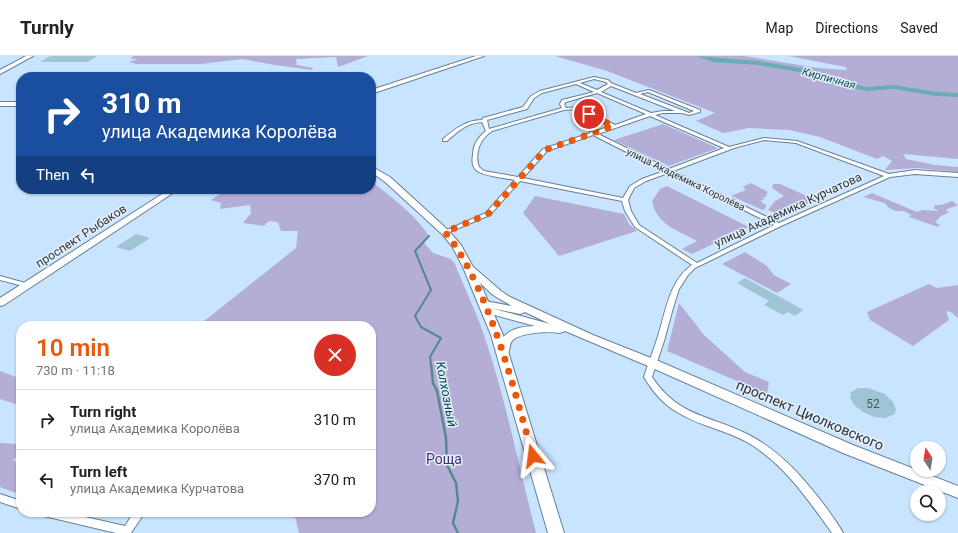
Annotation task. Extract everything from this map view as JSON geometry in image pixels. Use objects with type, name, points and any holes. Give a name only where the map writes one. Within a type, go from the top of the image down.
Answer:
[{"type":"main road","points":[[0,68],[23,56]]},
{"type":"main road","points":[[0,72],[30,56]]},
{"type":"main road","points":[[376,90],[481,56]]},
{"type":"main road","points":[[0,104],[16,104]]},
{"type":"main road","points":[[376,172],[392,183],[445,232],[456,245],[468,267],[486,307],[503,353],[556,533]]},
{"type":"main road","name":"проспект Рыбаков","points":[[0,303],[167,194]]},
{"type":"main road","name":"проспект Циолковского","points":[[468,267],[496,293],[558,326]]},
{"type":"main road","name":"проспект Циолковского","points":[[486,307],[558,326],[589,338],[652,363],[848,449],[958,492]]},
{"type":"main road","points":[[503,353],[503,345],[513,334],[558,326]]},
{"type":"street","points":[[445,140],[464,124],[474,120],[484,121],[525,108],[532,98],[541,92],[599,78],[610,84],[635,94],[682,112],[689,114],[698,111],[648,91],[635,94]]},
{"type":"street","points":[[577,83],[728,148]]},
{"type":"street","points":[[564,109],[562,104],[564,101],[598,92],[608,87],[610,84]]},
{"type":"street","points":[[613,126],[577,108],[564,109],[487,130],[475,146],[475,164],[477,170],[482,172],[625,200],[628,211],[637,226],[696,265]]},
{"type":"street","points":[[445,232],[488,214],[545,150],[649,115],[663,112],[682,112]]},
{"type":"street","points":[[484,121],[487,130]]},
{"type":"street","name":"улица Академика Королёва","points":[[592,133],[779,225]]},
{"type":"street","name":"улица Академика Курчатова","points":[[625,200],[632,188],[644,180],[728,148],[764,139],[797,142],[889,176]]},
{"type":"street","name":"улица Академика Курчатова","points":[[652,363],[662,337],[676,290],[684,276],[696,265],[779,225],[889,176],[915,172],[958,175]]},
{"type":"street","points":[[0,278],[26,285]]},
{"type":"street","points":[[652,363],[648,376],[656,390],[668,401],[686,413],[735,432],[761,446],[780,461],[810,494],[838,533]]},
{"type":"street","points":[[0,498],[16,503]]},
{"type":"street","points":[[66,517],[127,531],[137,517]]},
{"type":"green space","points":[[133,56],[368,56],[338,67],[336,57],[296,59],[297,65],[313,68],[312,70],[242,59],[201,64],[136,64],[129,62],[138,59],[131,59]]},
{"type":"green space","points":[[555,56],[744,56],[818,68],[847,70],[845,67],[789,56],[958,56],[958,159],[903,154],[906,159],[935,165],[958,167],[958,172],[917,168],[885,170],[892,161],[883,156],[877,159],[820,137],[789,130],[749,128],[723,133],[696,121],[715,113],[607,71]]},
{"type":"green space","points":[[663,124],[718,148],[669,166],[614,140]]},
{"type":"green space","points":[[751,183],[768,192],[766,194],[767,196],[762,198],[765,199],[760,201],[766,205],[763,210],[731,196],[746,190],[743,187]]},
{"type":"green space","points":[[773,184],[780,184],[809,197],[827,193],[812,199],[812,202],[779,215],[768,210],[775,201],[784,196],[772,188]]},
{"type":"green space","name":"Роща","points":[[376,185],[417,220],[429,236],[424,243],[433,253],[451,259],[455,264],[484,335],[506,409],[536,533],[299,533],[295,517],[376,517],[376,321],[204,321],[296,248],[298,231],[281,231],[278,222],[269,221],[264,226],[243,223],[251,213],[250,205],[220,209],[221,203],[211,200],[219,194],[376,194]]},
{"type":"green space","points":[[667,186],[749,227],[692,254],[682,249],[697,241],[675,230],[663,221],[658,216],[652,201],[660,189]]},
{"type":"green space","points":[[872,193],[917,212],[923,210],[939,211],[933,208],[935,207],[934,205],[941,205],[952,201],[958,205],[945,210],[948,211],[948,213],[941,216],[935,222],[940,225],[938,227],[909,217],[911,215],[904,211],[896,211],[889,208],[885,203],[863,197]]},
{"type":"green space","points":[[535,196],[624,214],[629,224],[637,231],[559,256],[523,213]]},
{"type":"green space","points":[[745,252],[767,266],[774,275],[791,284],[777,293],[722,264]]},
{"type":"green space","points":[[929,284],[937,288],[958,285],[958,318],[951,312],[946,311],[949,320],[913,346],[870,320],[867,312]]},
{"type":"green space","points":[[679,303],[704,335],[745,372],[769,382],[767,394],[667,351]]},
{"type":"green space","points":[[0,371],[16,377],[16,403],[0,399]]},
{"type":"green space","points":[[0,443],[16,444],[16,457],[13,460],[16,462],[16,493],[0,487]]},
{"type":"building","points":[[50,56],[97,56],[88,62],[40,62]]},
{"type":"building","points":[[136,234],[150,238],[130,251],[116,247]]},
{"type":"building","points":[[745,278],[803,310],[795,316],[788,312],[783,315],[764,305],[769,301],[737,283]]},
{"type":"building","points":[[858,388],[868,388],[885,394],[893,402],[896,409],[895,413],[885,418],[874,417],[863,412],[854,405],[850,398],[851,392]]},
{"type":"waterway","name":"Кирпичная","points":[[699,56],[713,60],[758,63],[818,73],[841,83],[867,89],[894,87],[937,94],[958,95]]},
{"type":"waterway","name":"Колхозный","points":[[429,236],[415,251],[431,290],[415,316],[421,327],[441,338],[430,357],[431,365]]},
{"type":"waterway","name":"Колхозный","points":[[431,364],[433,383],[437,391],[446,438],[447,465],[456,483],[458,501],[453,523],[458,533]]},
{"type":"route","points":[[533,456],[497,335],[468,267],[456,245],[445,232],[488,214],[545,150],[613,126],[589,114]]}]
